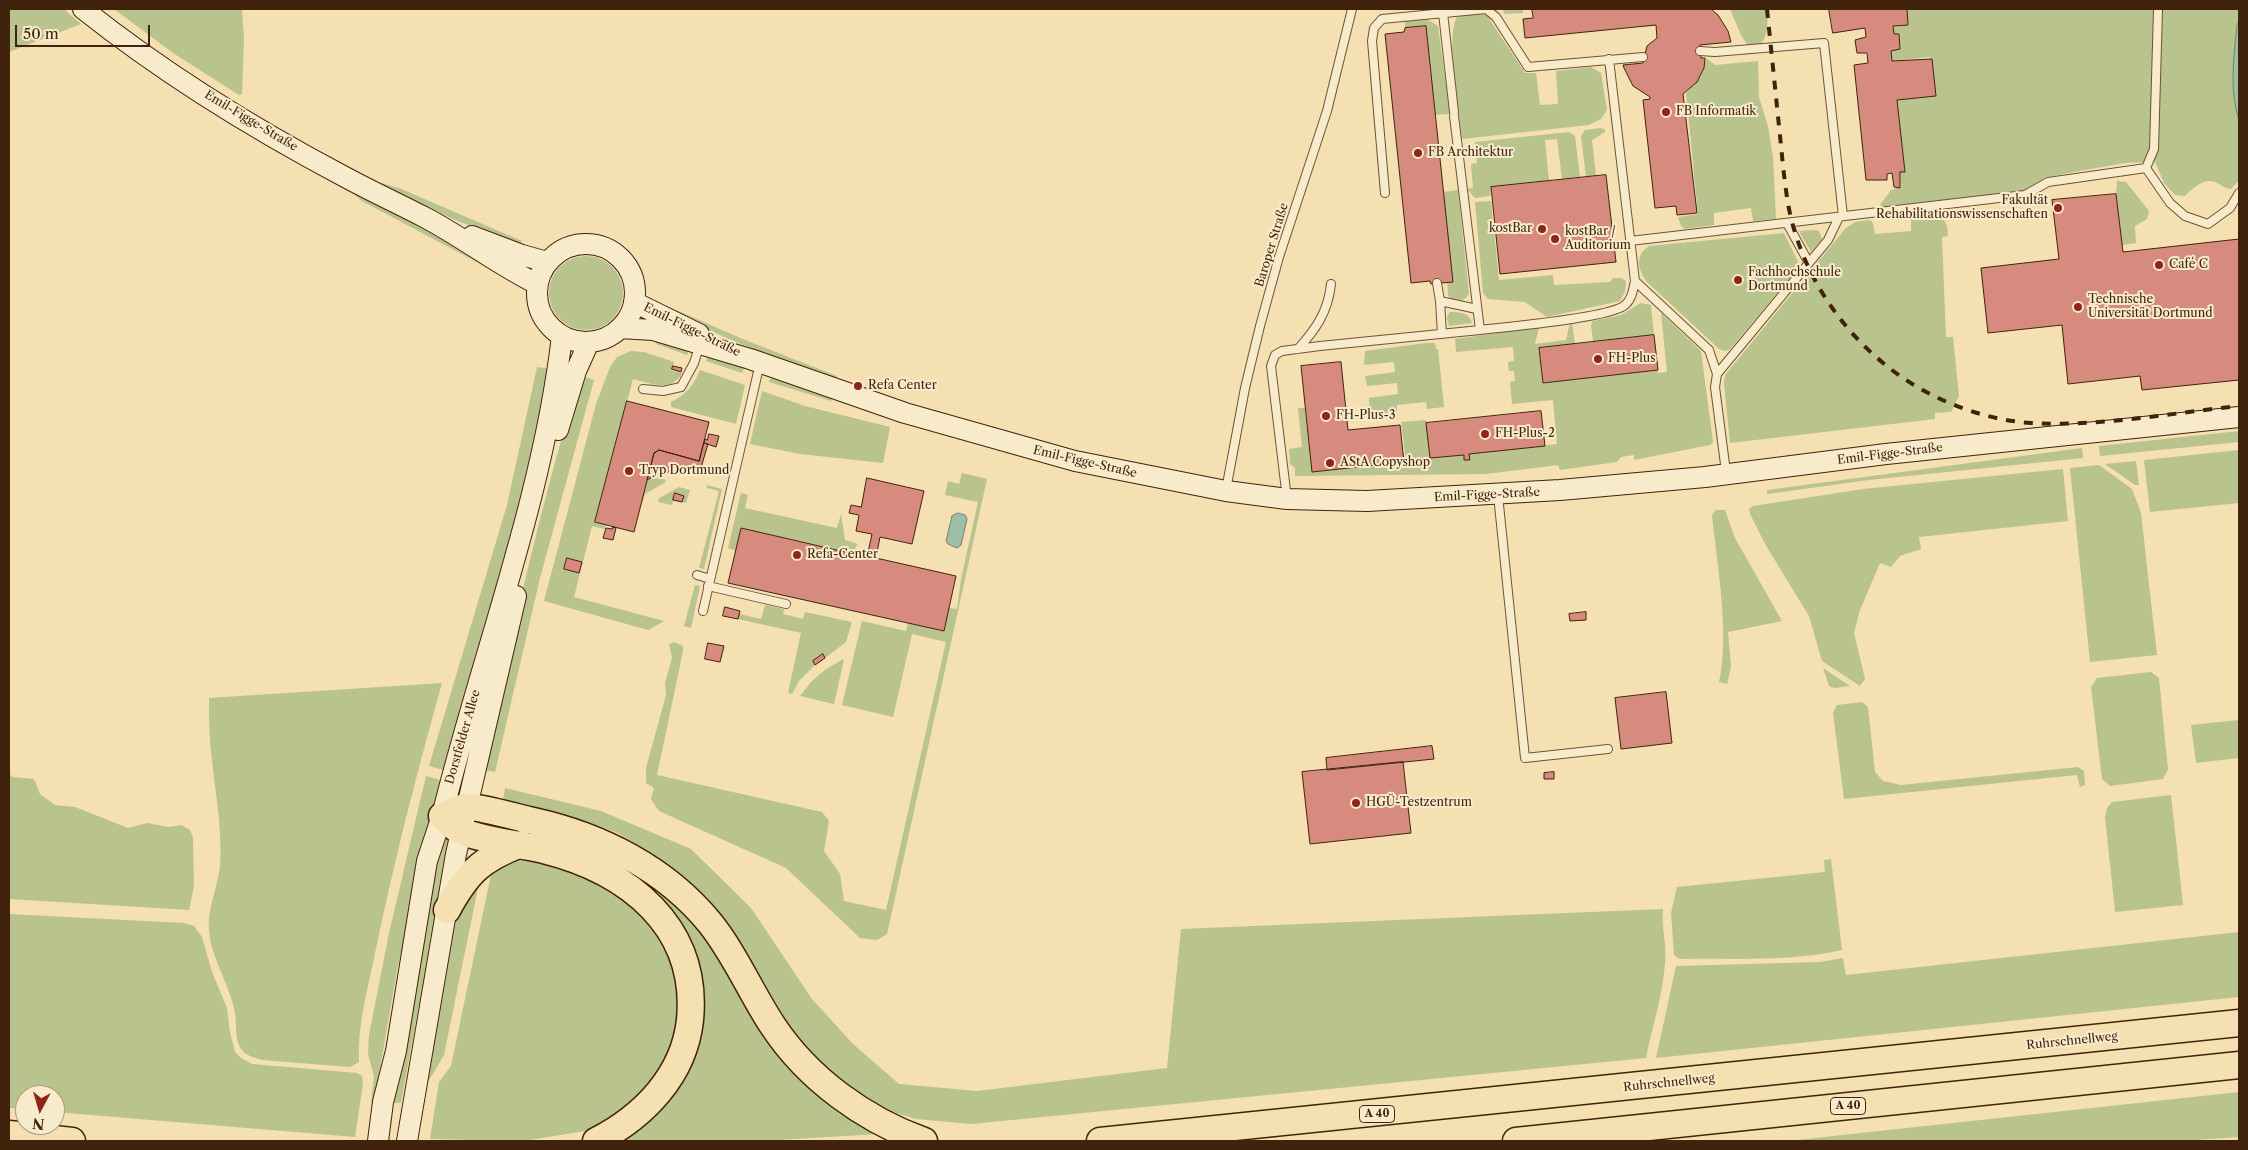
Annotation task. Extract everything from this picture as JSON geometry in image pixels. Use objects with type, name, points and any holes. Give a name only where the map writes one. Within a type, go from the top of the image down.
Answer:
[{"type":"highway","points":[[596,1141],[640,1112],[659,1094],[672,1074],[689,1026],[690,984],[685,963],[668,926],[646,900],[622,882],[572,859],[451,824],[466,807],[556,826],[602,843],[663,877],[689,900],[710,924],[774,1027],[807,1068],[855,1106],[899,1131],[924,1141]]},
{"type":"highway","points":[[447,910],[458,889],[473,870],[501,852],[520,844]]},
{"type":"highway","name":"Ruhrschnellweg","points":[[1100,1141],[2239,1023]]},
{"type":"highway","name":"A 40","points":[[1516,1141],[2239,1065]]},
{"type":"highway","points":[[9,1134],[72,1141]]},
{"type":"street","name":"Emil-Figge-Straße","points":[[83,9],[170,71],[255,125],[343,176],[428,219],[537,284],[547,262],[566,247],[581,243],[599,245],[613,251],[630,271],[635,291],[630,314],[620,328]]},
{"type":"street","name":"Emil-Figge-Straße","points":[[428,219],[522,255],[547,262]]},
{"type":"street","points":[[537,284],[537,299],[541,314],[547,324],[562,336],[589,342],[607,337],[620,328]]},
{"type":"street","name":"Emil-Figge-Straße","points":[[634,302],[755,361]]},
{"type":"street","name":"Emil-Figge-Straße","points":[[620,328],[653,330],[755,361],[896,410],[1075,462],[1226,491],[1287,498],[1367,500],[1498,495],[1726,474],[1906,452],[2239,417]]},
{"type":"street","name":"Dorstfelder Allee","points":[[407,1141],[447,910],[451,824],[552,404],[562,336]]},
{"type":"street","name":"Dorstfelder Allee","points":[[466,807],[539,498],[574,379],[589,342]]},
{"type":"street","name":"Dorstfelder Allee","points":[[378,1141],[383,1102],[396,1051],[427,861],[451,824]]},
{"type":"lane","name":"Baroper Straße","points":[[1226,491],[1245,388],[1260,326],[1279,257],[1327,111],[1352,9]]},
{"type":"lane","points":[[1385,193],[1372,41],[1374,28],[1382,19],[1479,9],[1490,11],[1528,67],[1643,57]]},
{"type":"lane","points":[[2146,168],[2154,150],[2158,9]]},
{"type":"lane","points":[[1443,13],[1480,330]]},
{"type":"lane","points":[[1700,52],[1824,43],[1841,217],[1828,240],[1717,374]]},
{"type":"lane","points":[[1287,498],[1271,366],[1274,355],[1282,351],[1298,349],[1579,318],[1624,307],[1632,297],[1635,281],[1609,59]]},
{"type":"lane","points":[[2146,168],[2157,185],[2185,216],[2208,224],[2230,208],[2239,193]]},
{"type":"lane","points":[[1630,241],[2025,195],[2048,182],[2146,168]]},
{"type":"lane","points":[[1787,223],[1809,263]]},
{"type":"lane","points":[[1635,281],[1710,350],[1717,374],[1715,387],[1726,474]]},
{"type":"lane","points":[[1437,283],[1442,334]]},
{"type":"lane","points":[[1298,349],[1324,315],[1329,300],[1331,284]]},
{"type":"lane","points":[[1440,301],[1477,309]]},
{"type":"lane","points":[[643,389],[663,391],[681,386],[694,363],[700,344]]},
{"type":"lane","points":[[703,611],[755,361]]},
{"type":"lane","points":[[1498,495],[1525,758],[1608,750]]},
{"type":"lane","points":[[697,575],[709,583],[786,604]]},
{"type":"shaded area","points":[[9,9],[64,9],[81,24],[9,52]]},
{"type":"shaded area","points":[[114,9],[242,9],[244,39],[242,94],[239,95],[173,53]]},
{"type":"shaded area","points":[[1503,9],[1523,9],[1523,13],[1504,14]]},
{"type":"shaded area","points":[[1730,9],[1768,9],[1766,33],[1760,45],[1748,46]]},
{"type":"shaded area","points":[[1907,9],[2239,9],[2239,180],[2231,189],[2215,182],[2207,181],[2195,187],[2185,196],[2175,195],[2164,183],[2155,162],[2125,163],[2046,177],[2024,191],[1885,207],[1880,205],[1891,190],[1901,187],[1900,172],[1905,171],[1897,100],[1936,95],[1930,57],[1892,61],[1891,51],[1900,49],[1899,34],[1894,34],[1893,26],[1908,25]]},
{"type":"shaded area","points":[[1481,13],[1488,17],[1525,73],[1536,73],[1540,105],[1558,104],[1556,71],[1591,67],[1601,73],[1607,110],[1601,119],[1589,125],[1462,139],[1454,76],[1452,41],[1454,27],[1457,17]]},
{"type":"shaded area","points":[[1427,19],[1438,26],[1450,114],[1435,115],[1426,26],[1405,28],[1405,20]]},
{"type":"shaded area","points":[[2239,22],[2239,120],[2234,97],[2233,72],[2237,25]]},
{"type":"shaded area","points":[[1706,58],[1715,65],[1758,61],[1759,97],[1768,126],[1773,157],[1776,219],[1753,221],[1751,208],[1714,213],[1714,225],[1685,229],[1681,226],[1678,217],[1698,214],[1686,93],[1701,76]]},
{"type":"shaded area","points":[[1605,129],[1605,132],[1592,140],[1596,176],[1586,177],[1581,136],[1585,130]]},
{"type":"shaded area","points":[[1569,132],[1575,136],[1580,177],[1562,179],[1557,139],[1545,140],[1549,181],[1491,187],[1490,196],[1475,198],[1467,189],[1473,188],[1471,164],[1477,163],[1475,142]]},
{"type":"shaded area","points":[[2117,181],[2126,182],[2149,211],[2147,219],[2135,226],[2136,243],[2122,245],[2116,194]]},
{"type":"shaded area","points":[[381,183],[399,188],[522,241],[519,246],[453,219]]},
{"type":"shaded area","points":[[341,184],[505,271],[503,276],[362,201]]},
{"type":"shaded area","points":[[1458,190],[1469,294],[1461,300],[1451,300],[1448,295],[1443,192]]},
{"type":"shaded area","points":[[1491,201],[1499,280],[1553,275],[1554,285],[1610,282],[1613,278],[1621,278],[1626,281],[1625,292],[1620,301],[1547,317],[1525,302],[1488,299],[1483,293],[1475,202]]},
{"type":"shaded area","points":[[1935,213],[1945,222],[1948,232],[1948,236],[1942,237],[1946,337],[1953,337],[1959,396],[1951,412],[1935,413],[1935,419],[1730,443],[1724,383],[1725,375],[1845,229],[1855,222],[1870,220],[1873,223],[1875,234],[1911,231],[1911,219],[1914,215]]},
{"type":"shaded area","points":[[1799,231],[1819,231],[1822,239],[1811,252]]},
{"type":"shaded area","points":[[1784,233],[1800,266],[1730,349],[1725,351],[1719,349],[1647,282],[1641,272],[1639,258],[1649,246]]},
{"type":"shaded area","points":[[586,256],[607,262],[617,272],[623,293],[617,314],[607,324],[586,330],[565,324],[555,314],[549,293],[555,272],[565,262]]},
{"type":"shaded area","points":[[1641,303],[1651,305],[1654,335],[1593,342],[1591,325],[1593,321],[1621,315]]},
{"type":"shaded area","points":[[667,306],[745,340],[837,376],[836,380],[743,345],[665,311]]},
{"type":"shaded area","points":[[1450,312],[1467,315],[1472,323],[1449,326],[1447,317]]},
{"type":"shaded area","points":[[1661,313],[1701,351],[1713,442],[1710,445],[1634,460],[1634,455],[1621,457],[1617,462],[1560,470],[1558,465],[1486,474],[1295,476],[1295,468],[1290,464],[1289,449],[1302,447],[1298,408],[1305,408],[1312,472],[1406,462],[1401,422],[1426,420],[1430,458],[1464,455],[1464,460],[1470,460],[1469,454],[1557,444],[1553,400],[1512,404],[1510,382],[1515,381],[1514,371],[1509,371],[1508,362],[1514,361],[1513,347],[1456,352],[1455,339],[1539,327],[1535,344],[1566,340],[1570,323],[1572,323],[1575,344],[1539,348],[1543,383],[1658,370],[1658,373],[1667,372]]},
{"type":"shaded area","points":[[657,340],[689,350],[687,355],[656,344]]},
{"type":"shaded area","points":[[1435,343],[1436,349],[1438,349],[1444,407],[1427,409],[1426,402],[1397,405],[1397,412],[1370,415],[1369,398],[1398,394],[1397,383],[1367,386],[1365,376],[1395,372],[1394,362],[1364,365],[1365,351]]},
{"type":"shaded area","points":[[631,351],[644,352],[674,362],[672,370],[682,373],[678,379],[666,385],[633,379],[595,522],[606,525],[605,529],[592,526],[574,597],[664,621],[648,630],[544,601],[596,404],[610,367],[617,357]]},
{"type":"shaded area","points":[[708,356],[744,368],[742,373],[706,361]]},
{"type":"shaded area","points":[[537,367],[552,369],[535,451],[443,770],[429,766],[507,505]]},
{"type":"shaded area","points":[[700,370],[745,385],[736,424],[671,407],[671,402],[689,389]]},
{"type":"shaded area","points":[[580,375],[594,380],[540,578],[495,772],[484,770],[504,670],[527,571]]},
{"type":"shaded area","points":[[771,378],[832,398],[831,401],[769,382]]},
{"type":"shaded area","points":[[762,391],[805,406],[890,427],[883,463],[800,454],[750,444]]},
{"type":"shaded area","points":[[2239,431],[2239,442],[2100,456],[2099,446]]},
{"type":"shaded area","points":[[2082,448],[2083,458],[1869,480],[1767,494],[1767,490]]},
{"type":"shaded area","points":[[2239,450],[2239,503],[2150,512],[2144,460]]},
{"type":"shaded area","points":[[2136,461],[2139,485],[2135,485],[2105,464]]},
{"type":"shaded area","points":[[2099,465],[2132,489],[2141,513],[2157,655],[2090,662],[2070,468]]},
{"type":"shaded area","points":[[2063,469],[2068,521],[1919,537],[1921,549],[1900,556],[1891,567],[1880,563],[1860,610],[1854,633],[1865,679],[1860,686],[1822,661],[1809,616],[1765,544],[1749,509],[1753,506],[1863,489]]},
{"type":"shaded area","points":[[660,472],[666,482],[645,494],[636,522],[647,480]]},
{"type":"shaded area","points":[[962,473],[987,479],[887,934],[877,940],[860,938],[786,868],[659,811],[651,799],[654,788],[646,783],[646,768],[666,695],[665,683],[672,658],[669,644],[674,642],[683,646],[683,651],[657,775],[822,812],[829,821],[824,851],[840,874],[844,901],[886,910],[946,642],[912,634],[893,717],[842,705],[862,621],[906,631],[908,622],[944,631],[949,608],[957,609],[961,579],[978,502],[945,495],[948,481],[959,484]]},
{"type":"shaded area","points":[[707,485],[722,489],[704,569],[699,568],[719,491],[707,488]]},
{"type":"shaded area","points":[[679,487],[690,490],[686,503],[682,502],[684,496],[675,493],[672,505],[658,502],[659,498]]},
{"type":"shaded area","points":[[741,493],[748,495],[745,508],[837,528],[841,514],[845,540],[858,544],[852,553],[741,528],[736,551],[728,548]]},
{"type":"shaded area","points":[[1716,510],[1725,510],[1735,538],[1782,621],[1728,632],[1731,667],[1727,684],[1719,682],[1722,664],[1723,622],[1712,515]]},
{"type":"shaded area","points":[[958,513],[965,515],[967,519],[961,545],[957,548],[946,541],[952,516]]},
{"type":"shaded area","points":[[695,585],[700,586],[691,628],[684,626]]},
{"type":"shaded area","points":[[765,605],[784,609],[783,614],[803,619],[805,612],[852,622],[846,642],[825,658],[822,654],[813,661],[815,665],[799,681],[792,694],[788,693],[801,633],[738,619],[739,614],[761,619]]},
{"type":"shaded area","points":[[844,659],[834,704],[800,696],[819,674]]},
{"type":"shaded area","points":[[1823,668],[1850,686],[1834,688],[1829,686]]},
{"type":"shaded area","points":[[2151,672],[2159,678],[2168,770],[2163,779],[2110,786],[2102,779],[2091,687],[2097,678]]},
{"type":"shaded area","points":[[442,683],[406,817],[382,919],[361,1021],[359,1062],[350,1067],[262,1060],[249,1055],[239,1046],[233,1002],[210,941],[209,922],[219,874],[221,850],[210,740],[209,698]]},
{"type":"shaded area","points":[[1862,702],[1868,707],[1875,772],[1883,781],[1901,785],[2078,767],[2084,771],[2085,785],[2080,787],[2077,775],[1844,799],[1833,713],[1837,705]]},
{"type":"shaded area","points":[[2239,720],[2239,758],[2196,763],[2191,725]]},
{"type":"shaded area","points":[[9,773],[12,777],[34,779],[40,794],[55,805],[75,807],[128,828],[147,823],[169,827],[181,825],[190,830],[193,837],[194,886],[189,910],[9,899]]},
{"type":"shaded area","points":[[426,776],[441,780],[398,965],[374,1102],[371,1102],[374,1076],[368,1054],[369,1035],[389,933]]},
{"type":"shaded area","points":[[505,788],[601,811],[691,849],[751,908],[812,999],[853,1044],[899,1084],[977,1091],[1167,1068],[1181,929],[1663,909],[1665,956],[1662,987],[1646,1058],[971,1124],[916,1119],[877,1107],[842,1087],[779,1019],[721,918],[673,868],[618,833],[570,816],[503,800]]},
{"type":"shaded area","points":[[2171,795],[2183,905],[2115,912],[2105,817],[2107,808],[2112,802]]},
{"type":"shaded area","points":[[445,836],[454,838],[418,1010],[401,1103],[393,1103],[426,896]]},
{"type":"shaded area","points":[[531,856],[549,859],[635,901],[670,947],[682,1018],[664,1071],[619,1115],[585,1131],[523,1141],[430,1139],[439,1082],[451,1066],[493,865],[510,859]]},
{"type":"shaded area","points":[[1831,859],[1842,950],[1822,954],[1762,959],[1680,959],[1674,955],[1671,913],[1677,887],[1825,872],[1824,860]]},
{"type":"shaded area","points":[[480,878],[444,1055],[428,1082],[424,1104],[421,1104],[453,928],[459,907]]},
{"type":"shaded area","points":[[663,892],[684,912],[879,1134],[762,1141],[603,1141],[699,1032],[657,900]]},
{"type":"shaded area","points":[[9,914],[184,923],[194,926],[202,937],[212,972],[227,1008],[235,1052],[241,1058],[252,1064],[357,1073],[362,1076],[363,1084],[355,1137],[65,1113],[65,1085],[15,1085],[15,1108],[9,1108]]},
{"type":"shaded area","points":[[2239,932],[2239,997],[1656,1058],[1676,966],[1820,962],[1843,958],[1846,975]]},
{"type":"shaded area","points":[[2239,1092],[2239,1137],[2182,1141],[1787,1141]]},
{"type":"building","name":"FB Informatik","points":[[1532,9],[1711,9],[1718,15],[1728,31],[1731,42],[1700,45],[1701,58],[1705,58],[1704,68],[1697,82],[1683,94],[1697,213],[1677,215],[1676,206],[1655,208],[1643,100],[1650,99],[1650,97],[1633,86],[1623,65],[1643,63],[1647,46],[1657,38],[1656,25],[1525,38],[1523,19],[1533,18]]},
{"type":"building","points":[[1829,9],[1907,9],[1908,25],[1893,26],[1894,34],[1899,34],[1900,49],[1891,51],[1892,61],[1932,59],[1936,96],[1897,100],[1905,172],[1900,172],[1900,188],[1894,187],[1892,173],[1887,174],[1887,180],[1866,180],[1854,65],[1868,63],[1867,53],[1857,53],[1855,40],[1866,37],[1865,28],[1833,33]]},
{"type":"building","name":"FB Architektur","points":[[1426,26],[1453,282],[1431,284],[1430,281],[1411,283],[1385,34],[1404,32],[1405,28]]},
{"type":"building","name":"kostBar / Auditorium","points":[[1606,175],[1616,262],[1500,274],[1491,187]]},
{"type":"building","points":[[2116,194],[2123,252],[2239,239],[2239,380],[2142,390],[2140,376],[2068,384],[2062,325],[1988,333],[1981,268],[2059,259],[2052,200]]},
{"type":"building","name":"FH-Plus","points":[[1654,335],[1658,370],[1543,383],[1539,348]]},
{"type":"building","name":"FH-Plus-3","points":[[1341,362],[1348,430],[1400,425],[1404,462],[1312,472],[1301,366]]},
{"type":"building","points":[[673,366],[682,368],[681,372],[672,369]]},
{"type":"building","name":"Tryp Dortmund","points":[[627,401],[709,422],[699,461],[659,450],[654,453],[634,532],[595,522]]},
{"type":"building","name":"FH-Plus-2","points":[[1541,411],[1545,446],[1469,454],[1470,460],[1464,460],[1464,455],[1430,458],[1426,423]]},
{"type":"building","points":[[709,434],[719,436],[716,447],[704,443]]},
{"type":"building","points":[[704,443],[708,444],[700,471],[674,465],[670,467],[672,470],[665,474],[663,471],[647,480],[654,453],[659,450],[699,461]]},
{"type":"building","name":"Refa-Center","points":[[867,478],[924,491],[912,544],[880,537],[876,558],[956,576],[944,631],[728,583],[741,528],[867,557],[872,534],[856,531],[859,515],[849,513],[851,505],[861,507]]},
{"type":"building","points":[[675,493],[684,496],[682,502],[673,500]]},
{"type":"building","points":[[613,527],[616,528],[613,540],[603,538],[606,528],[612,529]]},
{"type":"building","points":[[567,558],[582,562],[579,573],[564,569]]},
{"type":"building","points":[[725,607],[740,611],[738,619],[723,616]]},
{"type":"building","points":[[1586,612],[1586,620],[1570,621],[1569,614]]},
{"type":"building","points":[[708,643],[724,646],[720,662],[705,659]]},
{"type":"building","points":[[823,654],[825,658],[815,665],[813,661]]},
{"type":"building","points":[[1666,692],[1672,743],[1621,749],[1615,698]]},
{"type":"building","points":[[1432,746],[1434,759],[1327,770],[1326,758]]},
{"type":"building","name":"HGÜ-Testzentrum","points":[[1403,762],[1411,833],[1310,844],[1302,772]]},
{"type":"building","points":[[1554,772],[1554,779],[1544,779],[1544,773]]},
{"type":"railway","points":[[1767,9],[1784,178],[1795,234],[1804,258],[1829,303],[1844,324],[1880,360],[1900,376],[1946,402],[1979,414],[2014,421],[2057,424],[2083,423],[2135,419],[2239,406]]},
{"type":"place","name":"FB Informatik","points":[[1666,112]]},
{"type":"place","name":"FB Architektur","points":[[1418,153]]},
{"type":"place","name":"Fakultät Rehabilitationswissenschaften","points":[[2058,208]]},
{"type":"place","name":"kostBar","points":[[1542,229]]},
{"type":"place","name":"kostBar / Auditorium","points":[[1555,239]]},
{"type":"place","name":"Café C","points":[[2159,265]]},
{"type":"place","name":"Fachhochschule Dortmund","points":[[1738,280]]},
{"type":"place","name":"Technische Universität Dortmund","points":[[2078,307]]},
{"type":"place","name":"FH-Plus","points":[[1598,359]]},
{"type":"place","name":"Refa Center","points":[[858,386]]},
{"type":"place","name":"FH-Plus-3","points":[[1326,416]]},
{"type":"place","name":"FH-Plus-2","points":[[1485,434]]},
{"type":"place","name":"AStA Copyshop","points":[[1330,463]]},
{"type":"place","name":"Tryp Dortmund","points":[[629,471]]},
{"type":"place","name":"Refa-Center","points":[[797,555]]},
{"type":"place","name":"HGÜ-Testzentrum","points":[[1356,803]]}]
